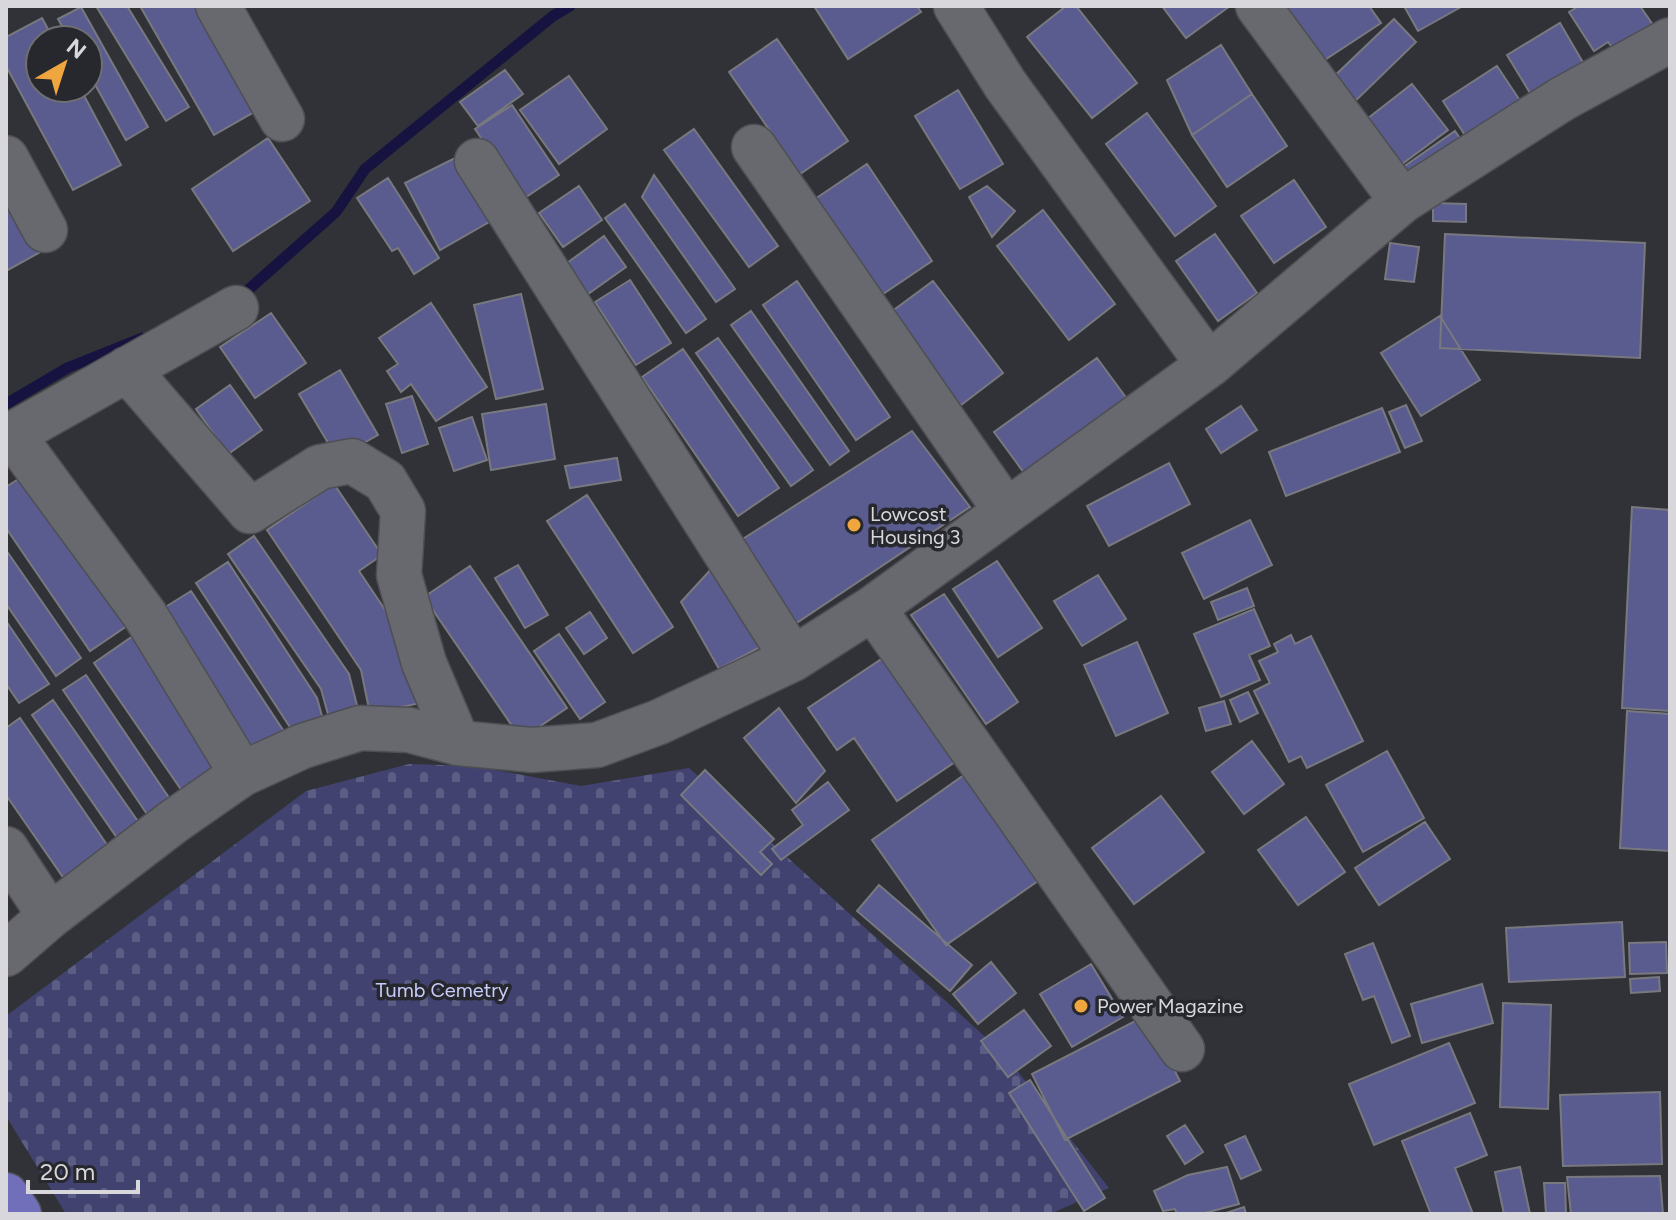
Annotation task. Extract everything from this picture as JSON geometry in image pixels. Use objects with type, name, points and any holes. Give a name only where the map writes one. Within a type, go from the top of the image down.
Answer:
[{"type":"main road","points":[[6,1195],[19,1214]]},
{"type":"street","points":[[218,6],[282,119]]},
{"type":"street","points":[[956,6],[1005,84],[1209,365]]},
{"type":"street","points":[[1258,6],[1402,201]]},
{"type":"street","points":[[6,954],[50,916],[173,822],[242,774],[303,746],[360,728],[409,730],[458,743],[532,750],[597,745],[659,722],[793,659],[873,608],[1209,365],[1402,201],[1562,99],[1670,40]]},
{"type":"street","points":[[754,147],[1006,511]]},
{"type":"street","points":[[6,158],[45,230]]},
{"type":"street","points":[[477,161],[793,659]]},
{"type":"street","points":[[236,308],[9,436],[145,615],[242,774]]},
{"type":"street","points":[[127,369],[250,511],[320,467],[352,461],[385,481],[403,511],[399,575],[424,663],[458,743]]},
{"type":"street","points":[[873,608],[1182,1049]]},
{"type":"street","points":[[6,849],[50,916]]},
{"type":"green space","name":"Tumb Cemetry","points":[[409,764],[474,766],[581,786],[689,768],[1004,1054],[1109,1188],[1050,1214],[66,1214],[6,1116],[6,1016],[306,791]]},
{"type":"building","points":[[96,6],[127,6],[189,107],[166,121]]},
{"type":"building","points":[[140,6],[206,6],[263,107],[214,135]]},
{"type":"building","points":[[814,6],[917,6],[921,12],[848,59]]},
{"type":"building","points":[[1066,6],[1076,6],[1137,83],[1092,118],[1027,37]]},
{"type":"building","points":[[1162,6],[1230,6],[1186,38]]},
{"type":"building","points":[[1286,6],[1369,6],[1381,23],[1323,61]]},
{"type":"building","points":[[1404,6],[1461,6],[1461,7],[1418,31]]},
{"type":"building","points":[[1579,6],[1640,6],[1653,25],[1614,50],[1608,42],[1594,51],[1569,12]]},
{"type":"building","points":[[81,7],[90,24],[61,24],[58,19]]},
{"type":"building","points":[[42,18],[45,24],[31,24]]},
{"type":"building","points":[[1394,19],[1416,42],[1343,113],[1326,84]]},
{"type":"building","points":[[1560,23],[1585,66],[1533,98],[1507,55]]},
{"type":"building","points":[[24,28],[24,99],[6,66],[6,37]]},
{"type":"building","points":[[777,39],[848,141],[800,174],[729,72]]},
{"type":"building","points":[[1221,45],[1252,94],[1192,135],[1167,80]]},
{"type":"building","points":[[104,48],[148,127],[126,140],[104,101]]},
{"type":"building","points":[[1497,66],[1525,108],[1470,143],[1443,101]]},
{"type":"building","points":[[505,70],[523,94],[478,126],[460,102]]},
{"type":"building","points":[[569,76],[607,129],[559,164],[520,110]]},
{"type":"building","points":[[1412,84],[1448,130],[1402,164],[1367,119]]},
{"type":"building","points":[[958,90],[1003,164],[960,189],[915,116]]},
{"type":"building","points":[[1252,94],[1287,146],[1227,187],[1192,135]]},
{"type":"building","points":[[27,104],[89,104],[121,165],[73,190]]},
{"type":"building","points":[[512,105],[559,175],[523,199],[475,129]]},
{"type":"building","points":[[1147,113],[1216,206],[1175,236],[1106,144]]},
{"type":"building","points":[[694,129],[778,246],[749,267],[664,150]]},
{"type":"building","points":[[1455,131],[1468,150],[1409,191],[1396,172]]},
{"type":"building","points":[[268,138],[310,201],[233,251],[192,189]]},
{"type":"building","points":[[461,155],[498,217],[440,250],[405,183]]},
{"type":"building","points":[[867,164],[932,261],[880,296],[815,199]]},
{"type":"building","points":[[654,175],[735,289],[716,302],[642,197]]},
{"type":"building","points":[[388,178],[439,258],[414,274],[398,248],[392,251],[357,198]]},
{"type":"building","points":[[6,179],[44,250],[6,271]]},
{"type":"building","points":[[1294,180],[1326,227],[1274,263],[1241,216]]},
{"type":"building","points":[[579,186],[602,220],[563,247],[539,213]]},
{"type":"building","points":[[987,186],[1015,211],[992,237],[969,197]]},
{"type":"building","points":[[1433,203],[1466,204],[1466,222],[1433,221]]},
{"type":"building","points":[[625,204],[706,319],[686,333],[605,218]]},
{"type":"building","points":[[1043,210],[1115,304],[1069,340],[997,246]]},
{"type":"building","points":[[1215,234],[1257,293],[1218,321],[1176,261]]},
{"type":"building","points":[[1445,234],[1645,243],[1640,358],[1440,348]]},
{"type":"building","points":[[604,236],[626,267],[588,294],[567,263]]},
{"type":"building","points":[[1390,243],[1419,247],[1414,282],[1385,279]]},
{"type":"building","points":[[630,280],[671,343],[636,365],[595,302]]},
{"type":"building","points":[[797,281],[890,417],[856,440],[763,305]]},
{"type":"building","points":[[933,281],[1003,373],[957,408],[887,315]]},
{"type":"building","points":[[521,294],[543,389],[496,399],[474,305]]},
{"type":"building","points":[[431,303],[487,387],[436,421],[411,384],[401,392],[387,371],[398,364],[379,338]]},
{"type":"building","points":[[751,311],[849,451],[830,465],[731,325]]},
{"type":"building","points":[[271,313],[306,363],[255,398],[220,347]]},
{"type":"building","points":[[1440,316],[1480,380],[1421,416],[1381,353]]},
{"type":"building","points":[[718,338],[813,470],[791,486],[696,353]]},
{"type":"building","points":[[683,349],[779,488],[738,516],[642,377]]},
{"type":"building","points":[[1097,358],[1133,407],[1030,481],[994,432]]},
{"type":"building","points":[[340,370],[378,435],[337,458],[299,394]]},
{"type":"building","points":[[230,385],[262,430],[228,454],[196,409]]},
{"type":"building","points":[[412,396],[428,444],[402,453],[386,404]]},
{"type":"building","points":[[546,404],[555,459],[491,470],[482,414]]},
{"type":"building","points":[[1406,405],[1422,441],[1405,448],[1389,412]]},
{"type":"building","points":[[1241,406],[1257,430],[1221,453],[1206,429]]},
{"type":"building","points":[[1382,408],[1400,452],[1286,496],[1269,452]]},
{"type":"building","points":[[472,417],[487,460],[454,471],[439,428]]},
{"type":"building","name":"Lowcost Housing 3","points":[[912,431],[970,507],[795,624],[738,542]]},
{"type":"building","points":[[617,458],[621,480],[570,488],[565,466]]},
{"type":"building","points":[[1169,463],[1190,504],[1109,546],[1087,506]]},
{"type":"building","points":[[23,476],[127,626],[90,651],[6,528],[6,487]]},
{"type":"building","points":[[334,484],[382,555],[359,571],[406,641],[420,703],[370,714],[361,670],[267,530]]},
{"type":"building","points":[[587,495],[673,627],[633,653],[547,521]]},
{"type":"building","points":[[1632,507],[1670,510],[1670,711],[1622,708]]},
{"type":"building","points":[[1250,520],[1272,565],[1204,599],[1182,553]]},
{"type":"building","points":[[254,536],[349,674],[360,717],[331,725],[321,689],[228,554]]},
{"type":"building","points":[[6,550],[81,658],[56,676],[6,604]]},
{"type":"building","points":[[997,561],[1042,628],[998,657],[953,589]]},
{"type":"building","points":[[228,562],[317,698],[327,734],[299,741],[196,583]]},
{"type":"building","points":[[518,565],[548,615],[525,628],[495,578]]},
{"type":"building","points":[[470,566],[567,708],[521,739],[424,597]]},
{"type":"building","points":[[714,566],[760,647],[719,669],[681,602]]},
{"type":"building","points":[[1098,575],[1126,619],[1082,646],[1054,601]]},
{"type":"building","points":[[1247,588],[1254,606],[1218,620],[1211,602]]},
{"type":"building","points":[[191,591],[289,739],[250,765],[151,616]]},
{"type":"building","points":[[944,594],[1018,702],[986,724],[911,615]]},
{"type":"building","points":[[1254,609],[1270,646],[1249,655],[1260,680],[1221,697],[1194,634]]},
{"type":"building","points":[[590,612],[607,638],[584,654],[566,628]]},
{"type":"building","points":[[6,621],[49,684],[19,703],[6,684]]},
{"type":"building","points":[[559,634],[605,702],[580,719],[534,651]]},
{"type":"building","points":[[1291,635],[1295,644],[1311,636],[1363,741],[1307,768],[1301,756],[1289,762],[1254,691],[1270,683],[1259,661],[1278,652],[1274,644]]},
{"type":"building","points":[[133,636],[231,777],[191,804],[94,663]]},
{"type":"building","points":[[1137,642],[1168,713],[1116,736],[1084,665]]},
{"type":"building","points":[[889,654],[961,758],[897,801],[854,738],[837,750],[808,708]]},
{"type":"building","points":[[86,675],[180,814],[157,829],[63,690]]},
{"type":"building","points":[[1248,692],[1258,713],[1240,722],[1230,700]]},
{"type":"building","points":[[53,700],[144,830],[122,845],[32,715]]},
{"type":"building","points":[[1224,701],[1231,724],[1206,731],[1199,708]]},
{"type":"building","points":[[779,708],[825,771],[796,803],[744,738]]},
{"type":"building","points":[[1627,711],[1670,714],[1670,851],[1620,848]]},
{"type":"building","points":[[20,718],[112,852],[67,883],[6,795],[6,728]]},
{"type":"building","points":[[1252,741],[1284,784],[1244,814],[1212,772]]},
{"type":"building","points":[[1387,751],[1424,818],[1363,852],[1326,785]]},
{"type":"building","points":[[705,770],[774,839],[760,852],[772,864],[761,875],[681,795]]},
{"type":"building","points":[[964,775],[1038,881],[946,945],[872,840]]},
{"type":"building","points":[[828,782],[849,810],[781,860],[772,849],[803,825],[792,810]]},
{"type":"building","points":[[1161,796],[1204,852],[1134,904],[1092,848]]},
{"type":"building","points":[[1306,817],[1345,872],[1298,905],[1258,850]]},
{"type":"building","points":[[1425,822],[1450,859],[1379,905],[1355,868]]},
{"type":"building","points":[[879,885],[972,965],[950,991],[857,911]]},
{"type":"building","points":[[1622,922],[1625,977],[1509,982],[1506,928]]},
{"type":"building","points":[[1666,942],[1667,973],[1630,974],[1629,943]]},
{"type":"building","points":[[1373,943],[1410,1036],[1392,1043],[1374,996],[1363,1000],[1345,954]]},
{"type":"building","points":[[991,962],[1016,993],[978,1024],[953,994]]},
{"type":"building","name":"Power Magazine","points":[[1091,964],[1123,1017],[1072,1047],[1040,994]]},
{"type":"building","points":[[1659,977],[1660,991],[1631,993],[1630,979]]},
{"type":"building","points":[[1482,984],[1493,1023],[1422,1043],[1411,1004]]},
{"type":"building","points":[[1503,1003],[1551,1005],[1548,1109],[1500,1107]]},
{"type":"building","points":[[1024,1010],[1051,1046],[1008,1077],[981,1041]]},
{"type":"building","points":[[1147,1015],[1180,1081],[1065,1140],[1032,1074]]},
{"type":"building","points":[[1449,1043],[1475,1103],[1374,1145],[1349,1084]]},
{"type":"building","points":[[1030,1080],[1105,1198],[1084,1211],[1009,1093]]},
{"type":"building","points":[[1660,1092],[1662,1164],[1563,1166],[1560,1095]]},
{"type":"building","points":[[1470,1113],[1487,1155],[1455,1168],[1473,1214],[1431,1214],[1402,1141]]},
{"type":"building","points":[[1185,1125],[1203,1152],[1185,1164],[1167,1136]]},
{"type":"building","points":[[1245,1136],[1261,1170],[1241,1179],[1225,1145]]},
{"type":"building","points":[[1227,1167],[1239,1204],[1201,1214],[1177,1214],[1175,1209],[1163,1211],[1154,1191],[1188,1175]]},
{"type":"building","points":[[1520,1167],[1530,1214],[1504,1214],[1495,1172]]},
{"type":"building","points":[[1660,1176],[1663,1214],[1571,1214],[1567,1177]]},
{"type":"building","points":[[1544,1183],[1565,1183],[1566,1214],[1546,1214]]},
{"type":"building","points":[[1244,1207],[1246,1214],[1223,1214]]},
{"type":"waterway","points":[[239,298],[336,212],[365,169],[553,16],[570,6]]},
{"type":"waterway","points":[[6,404],[67,368],[142,338]]},
{"type":"place","name":"Lowcost Housing 3","points":[[854,525]]},
{"type":"place","name":"Power Magazine","points":[[1081,1006]]}]
